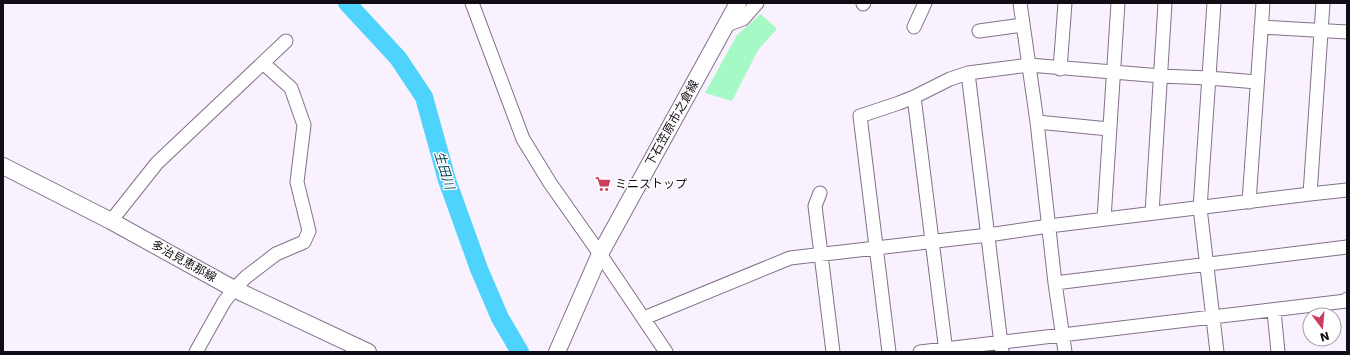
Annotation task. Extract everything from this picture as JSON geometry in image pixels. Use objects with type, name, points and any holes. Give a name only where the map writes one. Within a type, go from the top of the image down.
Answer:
[{"type":"main road","name":"下石笠原市之倉線","points":[[557,352],[600,254],[738,3]]},
{"type":"main road","name":"多治見恵那線","points":[[3,166],[112,221],[234,289],[368,352]]},
{"type":"street","points":[[472,3],[523,139],[550,183],[666,352]]},
{"type":"street","points":[[726,25],[743,19],[757,3]]},
{"type":"street","points":[[914,27],[925,3]]},
{"type":"street","points":[[1020,3],[1037,122],[1055,284],[1065,352]]},
{"type":"street","points":[[1060,69],[1065,3]]},
{"type":"street","points":[[1104,219],[1118,3]]},
{"type":"street","points":[[1152,213],[1166,3]]},
{"type":"street","points":[[1214,3],[1200,208],[1217,352]]},
{"type":"street","points":[[1249,202],[1263,3]]},
{"type":"street","points":[[1310,194],[1323,3]]},
{"type":"street","points":[[979,31],[1023,25]]},
{"type":"street","points":[[1261,27],[1347,32]]},
{"type":"street","points":[[112,221],[157,163],[286,41]]},
{"type":"street","points":[[196,352],[224,302],[234,289],[246,277],[276,254],[304,242],[310,231],[297,182],[304,125],[291,88],[263,62]]},
{"type":"street","points":[[889,352],[860,116],[899,103],[950,79],[968,73],[1029,65],[1060,69],[1257,82]]},
{"type":"street","points":[[968,73],[1002,347]]},
{"type":"street","points":[[914,97],[945,351]]},
{"type":"street","points":[[1037,122],[1109,129]]},
{"type":"street","points":[[644,318],[790,258],[932,242],[1104,219],[1347,190]]},
{"type":"street","points":[[820,193],[815,206],[833,352]]},
{"type":"street","points":[[1055,284],[1347,247]]},
{"type":"street","points":[[920,352],[1002,347],[1062,336],[1346,302],[1347,299]]},
{"type":"street","points":[[1274,311],[1278,352]]},
{"type":"green space","points":[[761,14],[777,29],[758,50],[732,101],[705,93],[737,35]]},
{"type":"waterway","name":"生田川","points":[[347,3],[398,58],[424,97],[447,180],[479,269],[500,318],[520,352]]},
{"type":"place","name":"ミニストップ","points":[[603,184]]}]
